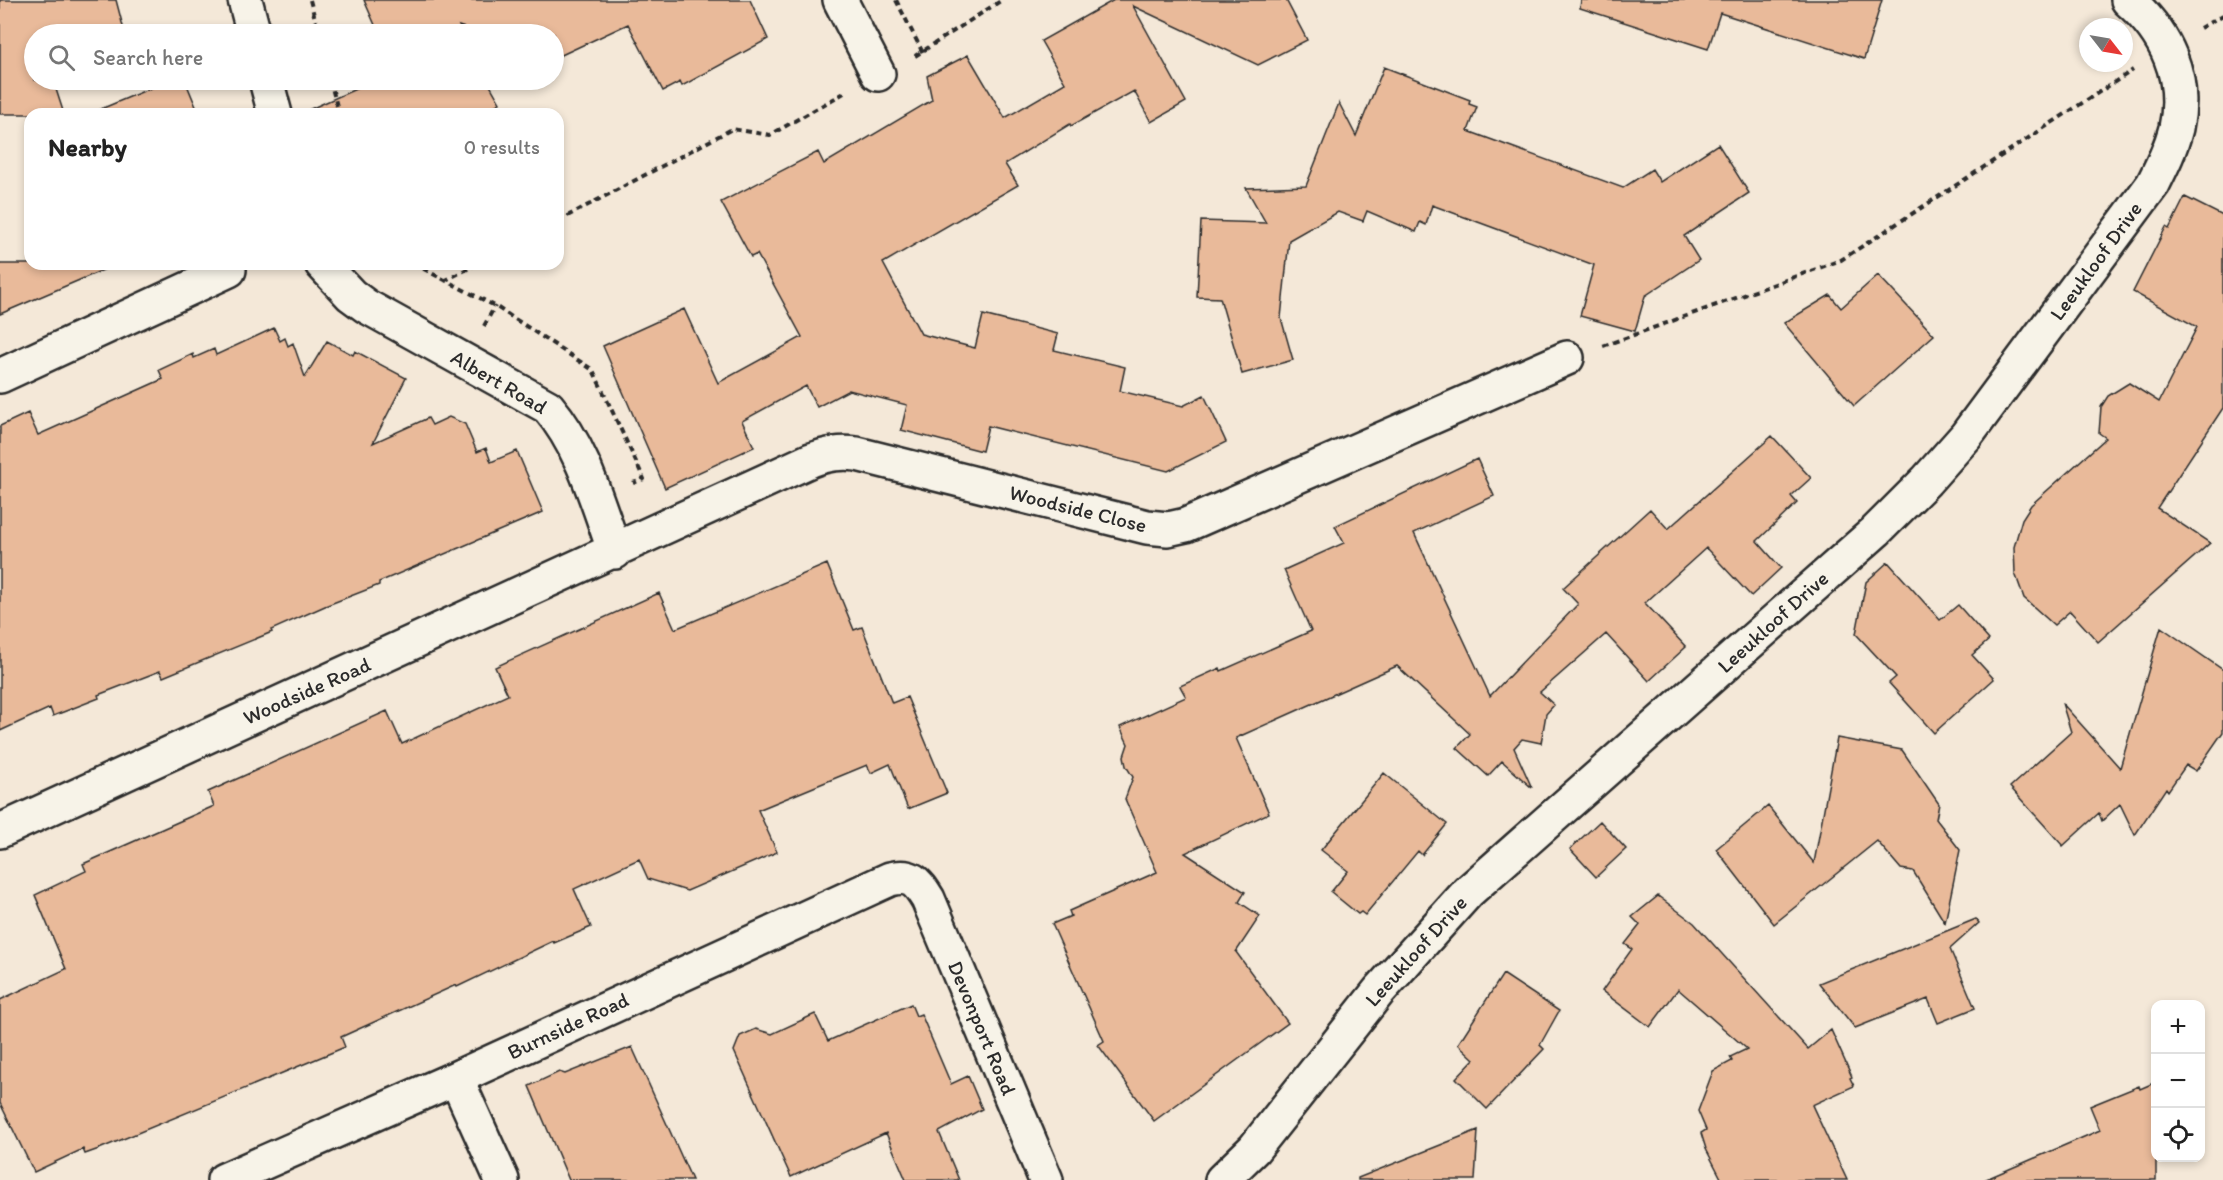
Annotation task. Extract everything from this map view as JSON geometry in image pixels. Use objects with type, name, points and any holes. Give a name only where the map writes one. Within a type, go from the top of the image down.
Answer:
[{"type":"street","points":[[245,0],[251,24]]},
{"type":"street","points":[[840,0],[878,74]]},
{"type":"street","name":"Leeukloof Drive","points":[[1222,1180],[1254,1149],[1379,991],[1468,892],[1876,531],[1926,481],[1966,436],[2153,184],[2168,152],[2176,127],[2178,78],[2168,47],[2128,0]]},
{"type":"street","points":[[269,90],[273,108]]},
{"type":"street","points":[[0,376],[229,270]]},
{"type":"street","name":"Albert Road","points":[[328,270],[351,295],[366,306],[548,407],[562,423],[574,445],[615,552]]},
{"type":"street","name":"Woodside Close","points":[[615,552],[812,460],[841,452],[1147,527],[1168,529],[1197,520],[1568,358]]},
{"type":"street","name":"Woodside Road","points":[[0,831],[615,552]]},
{"type":"street","name":"Burnside Road","points":[[224,1180],[456,1078],[890,879],[902,876],[912,879]]},
{"type":"street","name":"Devonport Road","points":[[912,879],[928,899],[1046,1180]]},
{"type":"street","points":[[456,1078],[502,1180]]},
{"type":"path","points":[[310,0],[316,24]]},
{"type":"path","points":[[896,0],[922,52]]},
{"type":"path","points":[[564,218],[732,129],[770,135],[922,52],[1002,0]]},
{"type":"path","points":[[1568,358],[1841,260],[2168,47]]},
{"type":"path","points":[[333,90],[337,108]]},
{"type":"path","points":[[425,270],[495,306]]},
{"type":"path","points":[[444,281],[465,270]]},
{"type":"building","points":[[0,0],[116,0],[122,24],[24,24],[24,90],[56,90],[62,108],[24,108],[24,114],[0,114]]},
{"type":"building","points":[[364,0],[750,0],[768,39],[682,86],[680,82],[663,91],[628,24],[564,54],[564,24],[375,24]]},
{"type":"building","points":[[1114,0],[1286,0],[1307,40],[1258,65],[1133,6],[1186,102],[1151,122],[1134,91],[1071,126],[1070,124],[1005,164],[1018,185],[883,263],[921,334],[975,348],[983,315],[1058,334],[1054,350],[1125,367],[1120,391],[1183,406],[1204,395],[1226,442],[1168,471],[988,426],[982,451],[901,430],[907,405],[849,390],[817,407],[806,386],[742,421],[754,447],[665,488],[603,346],[684,309],[718,383],[802,337],[757,254],[751,257],[721,202],[818,152],[824,164],[932,100],[927,76],[968,55],[1005,118],[1065,83],[1041,41]]},
{"type":"building","points":[[1581,0],[1882,0],[1864,59],[1720,13],[1708,49],[1580,8]]},
{"type":"building","points":[[1384,67],[1470,100],[1469,104],[1477,107],[1468,131],[1623,188],[1652,169],[1660,182],[1718,144],[1749,193],[1684,236],[1699,260],[1645,296],[1635,331],[1580,316],[1594,265],[1432,205],[1426,225],[1420,222],[1416,232],[1367,211],[1363,221],[1338,212],[1289,240],[1281,318],[1293,360],[1242,374],[1220,298],[1197,297],[1201,221],[1266,223],[1246,188],[1306,186],[1339,103],[1356,136]]},
{"type":"building","points":[[146,90],[189,90],[197,108],[103,108]]},
{"type":"building","points":[[353,90],[493,90],[500,103],[490,108],[313,108]]},
{"type":"building","points":[[2185,197],[2223,216],[2223,408],[2157,508],[2210,543],[2098,642],[2070,611],[2054,625],[2024,598],[2015,573],[2014,547],[2022,519],[2031,505],[2106,438],[2099,433],[2101,407],[2108,396],[2129,383],[2159,402],[2197,327],[2133,292],[2166,227],[2169,229]]},
{"type":"building","points":[[0,264],[24,264],[24,270],[103,270],[0,314]]},
{"type":"building","points":[[1878,275],[1934,335],[1854,406],[1784,323],[1830,295],[1841,308]]},
{"type":"building","points":[[274,328],[280,341],[285,338],[288,346],[293,343],[305,377],[327,341],[353,355],[355,351],[406,378],[373,443],[428,418],[432,425],[449,417],[465,424],[477,452],[486,448],[491,462],[517,451],[543,512],[379,582],[379,585],[325,606],[271,630],[272,632],[163,677],[160,671],[98,695],[99,698],[53,716],[50,708],[0,731],[0,426],[28,413],[38,435],[163,379],[159,370],[193,354],[194,358],[214,349],[216,355]]},
{"type":"building","points":[[1772,436],[1811,478],[1791,496],[1797,503],[1757,541],[1781,568],[1751,596],[1706,548],[1645,603],[1686,647],[1649,681],[1606,634],[1540,692],[1554,705],[1546,714],[1541,743],[1522,739],[1514,748],[1532,788],[1502,761],[1488,776],[1457,748],[1470,734],[1397,666],[1236,738],[1269,813],[1185,853],[1245,892],[1239,902],[1260,916],[1236,952],[1288,1023],[1154,1121],[1098,1045],[1104,1041],[1052,924],[1071,916],[1069,911],[1157,872],[1125,799],[1133,777],[1126,766],[1124,756],[1128,744],[1120,727],[1186,697],[1180,686],[1220,668],[1221,671],[1311,631],[1284,570],[1344,543],[1335,526],[1477,459],[1494,496],[1414,533],[1490,696],[1578,604],[1563,588],[1650,509],[1668,529]]},
{"type":"building","points":[[1888,562],[1940,620],[1958,605],[1989,640],[1972,655],[1994,679],[1934,733],[1889,683],[1896,677],[1856,634],[1866,582]]},
{"type":"building","points":[[827,564],[854,630],[862,627],[892,703],[907,697],[947,793],[908,809],[890,764],[871,773],[867,765],[758,810],[777,852],[687,891],[648,879],[639,859],[574,889],[591,927],[554,943],[553,941],[457,987],[456,985],[341,1037],[345,1047],[99,1149],[85,1154],[83,1149],[34,1172],[0,1103],[0,1000],[66,969],[35,895],[86,871],[83,864],[214,806],[208,792],[387,711],[402,744],[508,695],[495,667],[659,593],[675,629]]},
{"type":"building","points":[[2161,627],[2223,670],[2223,732],[2196,771],[2186,765],[2168,791],[2166,788],[2135,835],[2120,804],[2102,821],[2099,813],[2063,846],[2010,787],[2071,732],[2062,703],[2120,768]]},
{"type":"building","points":[[1837,738],[1902,750],[1939,804],[1936,819],[1960,850],[1945,923],[1913,871],[1901,869],[1877,841],[1774,924],[1716,849],[1768,806],[1814,863]]},
{"type":"building","points":[[1384,773],[1447,824],[1422,855],[1418,851],[1365,915],[1361,912],[1358,914],[1331,892],[1348,871],[1321,850]]},
{"type":"building","points":[[1600,821],[1626,849],[1596,877],[1570,849]]},
{"type":"building","points":[[1658,896],[1694,923],[1808,1049],[1831,1030],[1854,1086],[1812,1105],[1847,1180],[1722,1180],[1706,1149],[1701,1133],[1706,1130],[1698,1111],[1713,1071],[1732,1061],[1730,1057],[1747,1049],[1678,989],[1650,1027],[1602,991],[1632,949],[1625,944],[1640,925],[1632,917]]},
{"type":"building","points":[[1976,919],[1979,923],[1950,949],[1975,1008],[1938,1023],[1928,999],[1855,1028],[1819,983]]},
{"type":"building","points":[[1503,974],[1559,1011],[1540,1045],[1544,1049],[1487,1109],[1456,1078],[1474,1059],[1458,1044]]},
{"type":"building","points":[[911,1004],[916,1016],[921,1014],[951,1084],[968,1076],[982,1109],[939,1132],[959,1180],[906,1180],[886,1133],[791,1177],[734,1051],[740,1036],[756,1029],[772,1034],[815,1014],[828,1041]]},
{"type":"building","points":[[632,1047],[692,1180],[569,1180],[529,1086],[559,1072],[565,1074]]},
{"type":"building","points":[[2151,1084],[2151,1162],[2156,1162],[2156,1180],[1984,1180],[2100,1130],[2090,1106],[2139,1086],[2140,1089]]},
{"type":"building","points":[[1478,1130],[1475,1180],[1358,1180],[1358,1178]]}]
